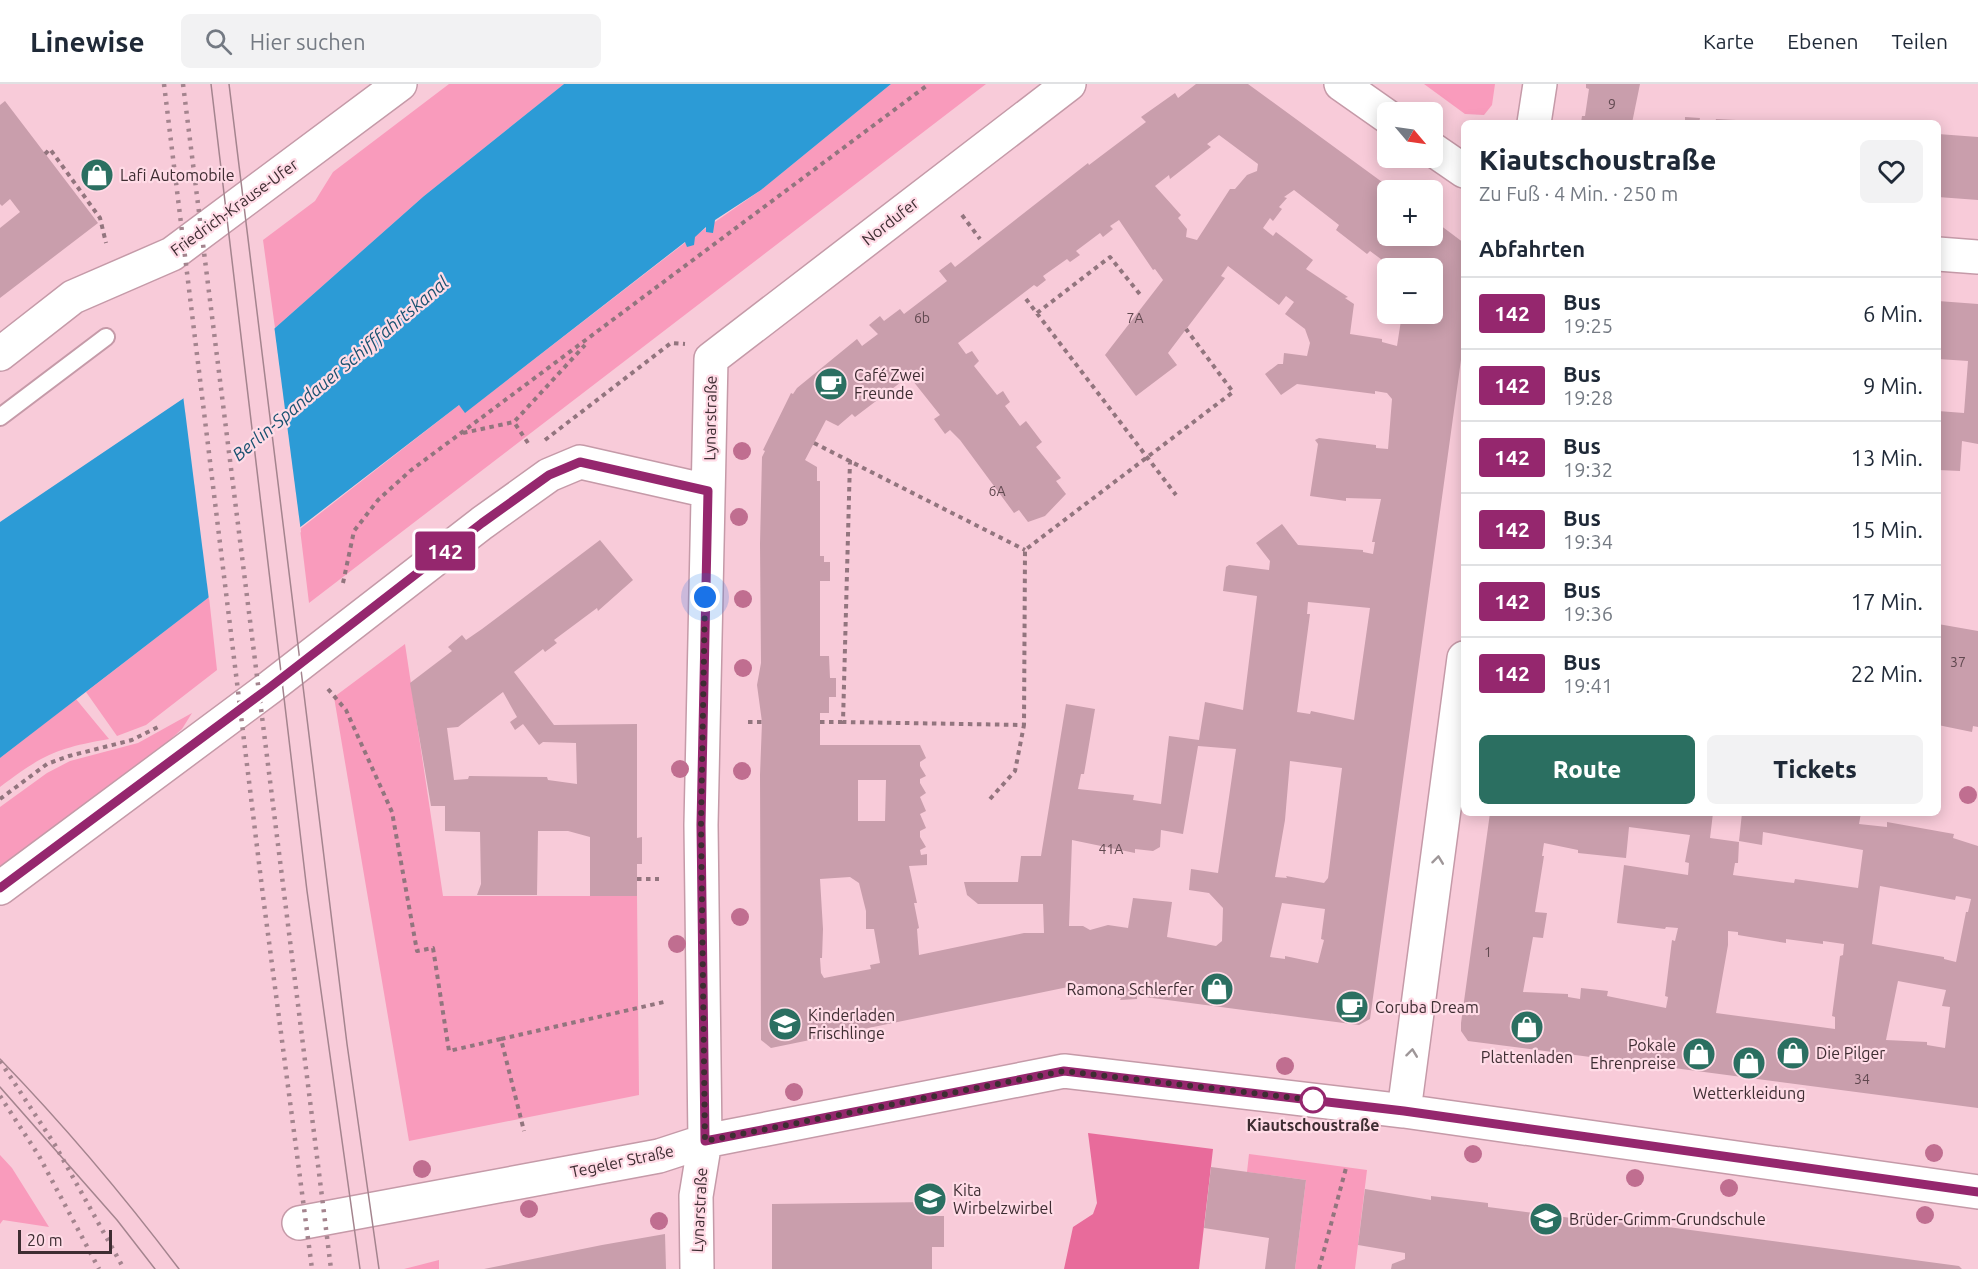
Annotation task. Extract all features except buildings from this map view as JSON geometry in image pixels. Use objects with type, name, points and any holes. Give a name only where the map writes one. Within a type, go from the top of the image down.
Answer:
[{"type":"street","name":"Friedrich-Krause-Ufer","points":[[0,354],[73,297],[172,254],[400,84]]},
{"type":"street","name":"Nordufer","points":[[711,359],[1069,84]]},
{"type":"street","points":[[1341,84],[1377,109]]},
{"type":"street","points":[[1534,120],[1540,84]]},
{"type":"street","points":[[1443,157],[1461,169]]},
{"type":"street","points":[[1941,254],[1978,257]]},
{"type":"street","name":"Lynarstraße","points":[[697,1269],[696,1196],[705,1141],[701,825],[711,359]]},
{"type":"street","points":[[0,888],[269,688],[482,523],[549,475],[580,462],[708,491]]},
{"type":"street","points":[[1404,1111],[1461,681]]},
{"type":"street","name":"Tegeler Straße","points":[[299,1223],[659,1156],[705,1141],[1064,1071],[1404,1111],[1978,1192]]},
{"type":"lane","points":[[0,417],[106,337]]},
{"type":"path","points":[[343,583],[354,531],[378,500],[410,471],[929,84]]},
{"type":"path","points":[[45,154],[50,149],[100,218],[106,243]]},
{"type":"path","points":[[962,215],[980,239]]},
{"type":"path","points":[[1037,313],[1110,257],[1142,297]]},
{"type":"path","points":[[1026,299],[1176,495]]},
{"type":"path","points":[[1025,550],[1233,392],[1186,329]]},
{"type":"path","points":[[459,433],[514,423],[591,338]]},
{"type":"path","points":[[514,423],[528,443]]},
{"type":"path","points":[[814,443],[1025,550]]},
{"type":"path","points":[[843,722],[850,460]]},
{"type":"path","points":[[990,800],[1015,771],[1024,725],[1025,550]]},
{"type":"path","points":[[328,689],[346,710],[392,812],[417,951],[433,948],[449,1051],[664,1002]]},
{"type":"path","points":[[748,722],[762,722]]},
{"type":"path","points":[[820,722],[1024,725]]},
{"type":"path","points":[[0,799],[47,764],[132,740],[167,723]]},
{"type":"path","points":[[637,879],[659,879]]},
{"type":"path","points":[[501,1039],[524,1131]]},
{"type":"path","points":[[1319,1269],[1346,1168]]},
{"type":"shaded area","points":[[449,84],[564,84],[424,196],[275,328],[263,240],[315,201],[333,172]]},
{"type":"shaded area","points":[[891,84],[986,84],[309,603],[300,529],[459,405],[466,412],[686,242],[761,190]]},
{"type":"shaded area","points":[[1424,84],[1495,84],[1492,105],[1484,115],[1465,114]]},
{"type":"shaded area","points":[[209,597],[217,670],[146,725],[117,736],[86,692]]},
{"type":"shaded area","points":[[405,644],[443,896],[637,896],[639,1095],[409,1141],[334,697]]},
{"type":"shaded area","points":[[76,699],[109,739],[51,754],[27,767],[0,787],[0,758]]},
{"type":"shaded area","points":[[192,713],[182,729],[163,746],[0,867],[0,807],[47,773],[70,761],[138,743]]},
{"type":"shaded area","points":[[1088,1133],[1213,1149],[1199,1269],[1064,1269],[1073,1227],[1093,1214],[1097,1203]]},
{"type":"shaded area","points":[[1249,1154],[1367,1170],[1355,1269],[1295,1269],[1306,1180],[1247,1172]]},
{"type":"shaded area","points":[[0,1155],[12,1168],[49,1227],[3,1220],[0,1224]]},
{"type":"shaded area","points":[[439,1260],[439,1269],[404,1269]]},
{"type":"water","name":"Berlin-Spandauer Schifffahrtskanal","points":[[564,84],[891,84],[761,190],[715,220],[713,233],[706,232],[706,227],[695,237],[694,245],[687,247],[685,242],[465,413],[459,405],[0,758],[0,522],[184,398],[275,328],[424,196]]},
{"type":"pier","points":[[274,325],[301,532],[209,600],[183,395]]},
{"type":"tram line","points":[[211,84],[307,891],[360,1269]]},
{"type":"tram line","points":[[229,84],[347,1044],[379,1269]]},
{"type":"tram line","points":[[0,1059],[92,1161],[179,1269]]},
{"type":"tram line","points":[[0,1087],[117,1220],[155,1269]]},
{"type":"railway","points":[[164,84],[263,896],[312,1269]]},
{"type":"railway","points":[[183,84],[331,1269]]},
{"type":"railway","points":[[0,1061],[55,1145],[124,1269]]},
{"type":"railway","points":[[0,1096],[39,1156],[99,1269]]},
{"type":"bus line","name":"142","points":[[0,888],[269,688],[482,523],[549,475],[580,462],[708,491],[701,825],[705,1141],[1064,1071],[1404,1111],[1978,1192]]},
{"type":"place","name":"Lafi Automobile","points":[[97,175]]},
{"type":"place","name":"Café Zwei Freunde","points":[[831,384]]},
{"type":"place","name":"Ramona Schlerfer","points":[[1217,989]]},
{"type":"place","name":"Coruba Dream","points":[[1352,1007]]},
{"type":"place","name":"Kinderladen Frischlinge","points":[[785,1024]]},
{"type":"place","name":"Plattenladen","points":[[1527,1027]]},
{"type":"place","name":"Die Pilger","points":[[1793,1053]]},
{"type":"place","name":"Pokale Ehrenpreise","points":[[1699,1054]]},
{"type":"place","name":"Wetterkleidung","points":[[1749,1063]]},
{"type":"place","name":"Kiautschoustraße","points":[[1313,1100]]},
{"type":"place","name":"Kita Wirbelzwirbel","points":[[930,1199]]},
{"type":"place","name":"Brüder-Grimm-Grundschule","points":[[1546,1219]]},
{"type":"route","points":[[705,597],[701,825],[705,1141],[1064,1071],[1313,1100]]}]
